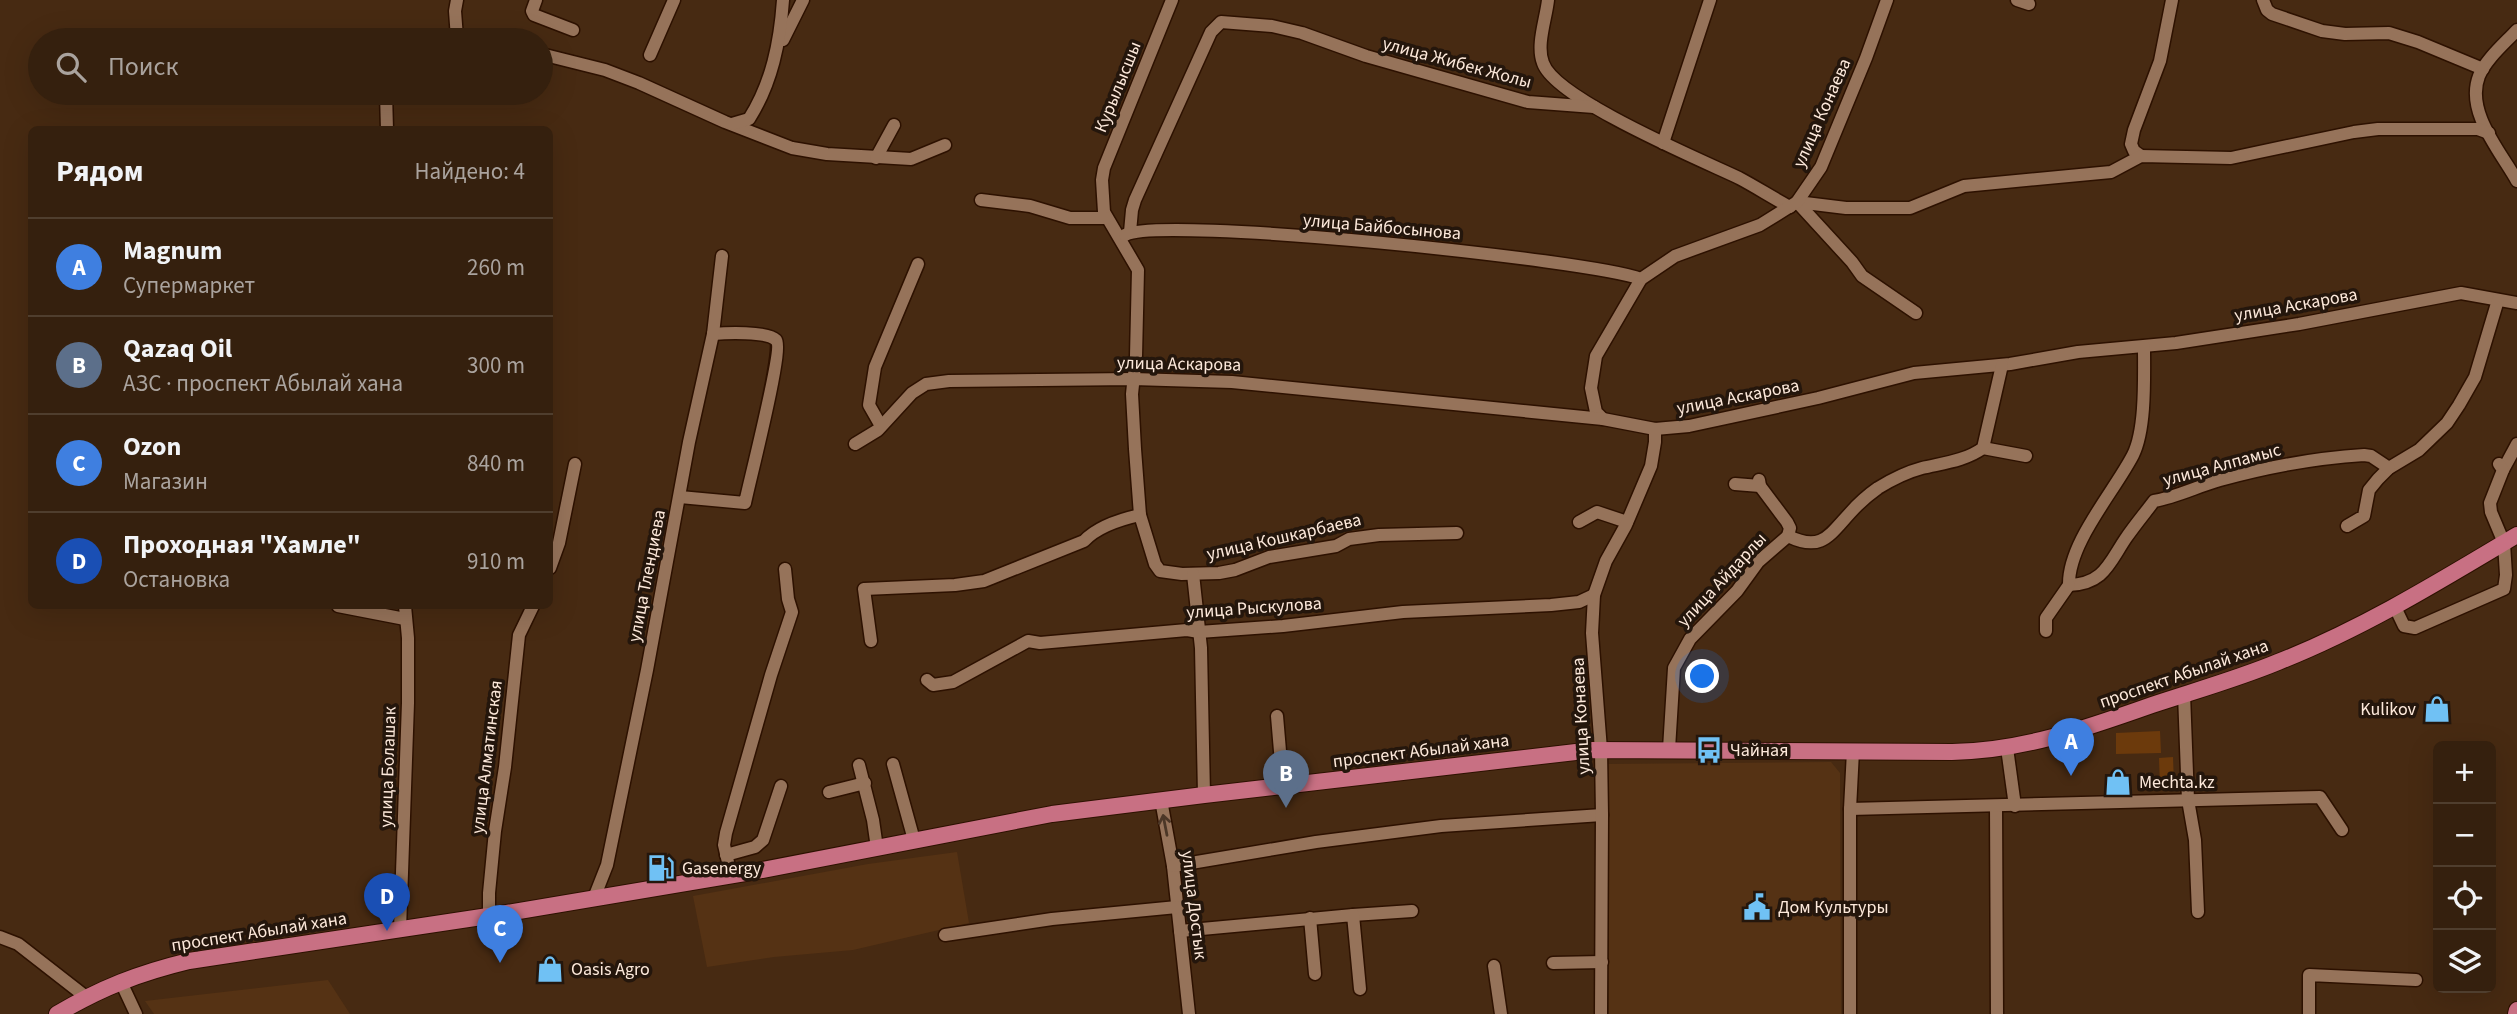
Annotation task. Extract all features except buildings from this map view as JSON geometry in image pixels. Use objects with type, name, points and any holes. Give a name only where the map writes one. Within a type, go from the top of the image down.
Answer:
[{"type":"main road","name":"проспект Абылай хана","points":[[57,1014],[86,997],[143,972],[209,957],[489,916],[731,875],[1052,814],[1601,750],[1988,752],[2074,732],[2277,663],[2333,638],[2510,539]]},
{"type":"street","points":[[456,28],[457,0]]},
{"type":"street","points":[[536,0],[532,11],[534,15],[572,30]]},
{"type":"street","points":[[650,55],[674,0]]},
{"type":"street","points":[[776,52],[783,0]]},
{"type":"street","points":[[732,124],[749,119],[760,102],[776,52],[803,0]]},
{"type":"street","name":"Курылысшы","points":[[1107,218],[1102,188],[1104,168],[1172,0]]},
{"type":"street","points":[[1548,0],[1541,61],[1546,71],[1554,78],[1594,107]]},
{"type":"street","points":[[1663,143],[1710,0]]},
{"type":"street","name":"улица Конаева","points":[[1603,419],[1596,412],[1591,388],[1596,356],[1641,279],[1675,256],[1760,225],[1794,205],[1821,167],[1887,0]]},
{"type":"street","points":[[2141,156],[2134,151],[2131,144],[2161,61],[2172,0]]},
{"type":"street","points":[[2263,0],[2267,10],[2273,14],[2322,31],[2345,34],[2389,33],[2483,69]]},
{"type":"street","name":"улица Жибек Жолы","points":[[1124,239],[1136,200],[1211,32],[1221,22],[1272,26],[1302,33],[1366,56],[1528,102],[1594,107],[1794,205],[1910,208],[1965,186],[2111,172],[2141,156],[2231,158],[2315,139],[2378,129],[2478,129],[2489,133]]},
{"type":"street","points":[[2517,30],[2483,69],[2477,82],[2478,108],[2517,181]]},
{"type":"street","points":[[553,57],[616,75],[792,148],[827,154],[911,159],[945,145]]},
{"type":"street","points":[[385,105],[387,126]]},
{"type":"street","points":[[876,158],[894,125]]},
{"type":"street","points":[[871,641],[863,589],[956,585],[984,581],[1084,541],[1088,536],[1122,520],[1140,515],[1133,426],[1138,270],[1124,239],[1107,218],[1070,218],[1030,206],[981,200]]},
{"type":"street","points":[[1794,205],[1852,262],[1861,276],[1916,313]]},
{"type":"street","name":"улица Байбосынова","points":[[1124,239],[1149,230],[1188,230],[1408,246],[1575,265],[1641,279]]},
{"type":"street","name":"улица Тлендиева","points":[[594,898],[607,865],[713,334],[722,257]]},
{"type":"street","points":[[881,426],[869,405],[872,377],[918,264]]},
{"type":"street","name":"улица Аскарова","points":[[855,444],[881,426],[912,393],[926,384],[949,381],[1133,379],[1232,382],[1603,419],[1655,429],[1716,422],[1914,373],[2002,365],[2078,352],[2144,347],[2299,324],[2461,293],[2517,303]]},
{"type":"street","points":[[2347,526],[2364,516],[2369,490],[2389,468],[2419,450],[2447,423],[2475,377],[2498,300]]},
{"type":"street","points":[[680,497],[745,503],[774,378],[778,341],[753,334],[713,334]]},
{"type":"street","points":[[2046,631],[2046,618],[2069,585],[2068,573],[2075,556],[2134,453],[2144,397],[2144,347]]},
{"type":"street","points":[[2002,365],[1983,449],[2026,456]]},
{"type":"street","name":"улица Конаева","points":[[1601,1014],[1601,750],[1592,633],[1594,595],[1606,561],[1627,522],[1651,466],[1656,442],[1655,429]]},
{"type":"street","points":[[2394,605],[2404,626],[2415,628],[2504,589],[2510,539],[2491,512],[2490,503],[2501,467],[2517,444]]},
{"type":"street","name":"улица Айдарлы","points":[[1669,750],[1674,668],[1690,639],[1737,591],[1758,562],[1788,536],[1802,543],[1819,542],[1838,528],[1848,514],[1881,487],[1910,472],[1955,461],[1983,449]]},
{"type":"street","name":"улица Алпамыс","points":[[2069,585],[2080,585],[2107,570],[2125,539],[2154,501],[2171,498],[2200,485],[2226,478],[2316,460],[2364,455],[2371,456],[2389,468]]},
{"type":"street","points":[[553,560],[559,543],[575,464]]},
{"type":"street","points":[[1735,484],[1760,483],[1787,522],[1790,528],[1788,536]]},
{"type":"street","points":[[1579,522],[1597,512],[1627,522]]},
{"type":"street","name":"улица Кошкарбаева","points":[[1140,515],[1154,564],[1160,571],[1193,574],[1235,570],[1269,557],[1336,547],[1349,539],[1379,535],[1457,533]]},
{"type":"street","points":[[731,875],[726,855],[726,833],[771,674],[792,612],[785,569]]},
{"type":"street","points":[[1193,574],[1201,648],[1204,795]]},
{"type":"street","name":"улица Рыскулова","points":[[927,680],[933,685],[953,682],[1028,641],[1040,643],[1187,630],[1199,632],[1283,626],[1403,612],[1551,605],[1579,601],[1594,595]]},
{"type":"street","points":[[372,609],[405,612]]},
{"type":"street","name":"улица Алматинская","points":[[489,916],[495,831],[505,767],[519,635],[532,609]]},
{"type":"street","name":"улица Болашак","points":[[400,929],[408,703],[408,638],[405,612]]},
{"type":"street","points":[[2184,694],[2188,800],[2195,840],[2198,912]]},
{"type":"street","points":[[1277,716],[1283,786]]},
{"type":"street","points":[[2007,748],[2015,806]]},
{"type":"street","points":[[1850,1014],[1850,809],[1853,751]]},
{"type":"street","points":[[893,764],[914,840]]},
{"type":"street","points":[[864,767],[877,848]]},
{"type":"street","points":[[829,792],[865,783]]},
{"type":"street","points":[[726,855],[755,847],[763,840],[780,786]]},
{"type":"street","points":[[1850,809],[2320,797],[2342,830]]},
{"type":"street","name":"улица Достык","points":[[1161,800],[1173,866],[1187,1014]]},
{"type":"street","points":[[1996,806],[1997,1014]]},
{"type":"street","points":[[1173,866],[1316,842],[1441,826],[1602,815]]},
{"type":"street","points":[[946,935],[1052,919],[1177,907]]},
{"type":"street","points":[[1180,930],[1412,911]]},
{"type":"street","points":[[1353,915],[1360,989]]},
{"type":"street","points":[[1310,918],[1315,974]]},
{"type":"street","points":[[0,937],[19,944],[86,997]]},
{"type":"street","points":[[1553,963],[1602,962]]},
{"type":"street","points":[[1494,966],[1501,1014]]},
{"type":"street","points":[[2309,1014],[2309,975],[2416,980]]},
{"type":"street","points":[[121,982],[136,1014]]},
{"type":"shaded area","points":[[2160,731],[2161,753],[2116,754],[2116,733]]},
{"type":"shaded area","points":[[2173,757],[2174,784],[2160,785],[2159,758]]},
{"type":"shaded area","points":[[1831,762],[1840,773],[1841,1014],[1609,1014],[1608,764]]},
{"type":"shaded area","points":[[957,852],[969,923],[853,950],[774,957],[707,967],[693,896],[868,864]]},
{"type":"shaded area","points":[[328,980],[350,1014],[154,1014],[145,1001]]},
{"type":"place","name":"Kulikov","points":[[2437,709]]},
{"type":"place","name":"Чайная","points":[[1709,750]]},
{"type":"place","name":"Magnum","points":[[2071,776]]},
{"type":"place","name":"Mechta.kz","points":[[2118,782]]},
{"type":"place","name":"Qazaq Oil","points":[[1286,808]]},
{"type":"place","name":"Gasenergy","points":[[661,868]]},
{"type":"place","name":"Дом Культуры","points":[[1757,907]]},
{"type":"place","name":"Проходная \"Хамле\"","points":[[387,931]]},
{"type":"place","name":"Ozon","points":[[500,963]]},
{"type":"place","name":"Oasis Agro","points":[[550,969]]}]
